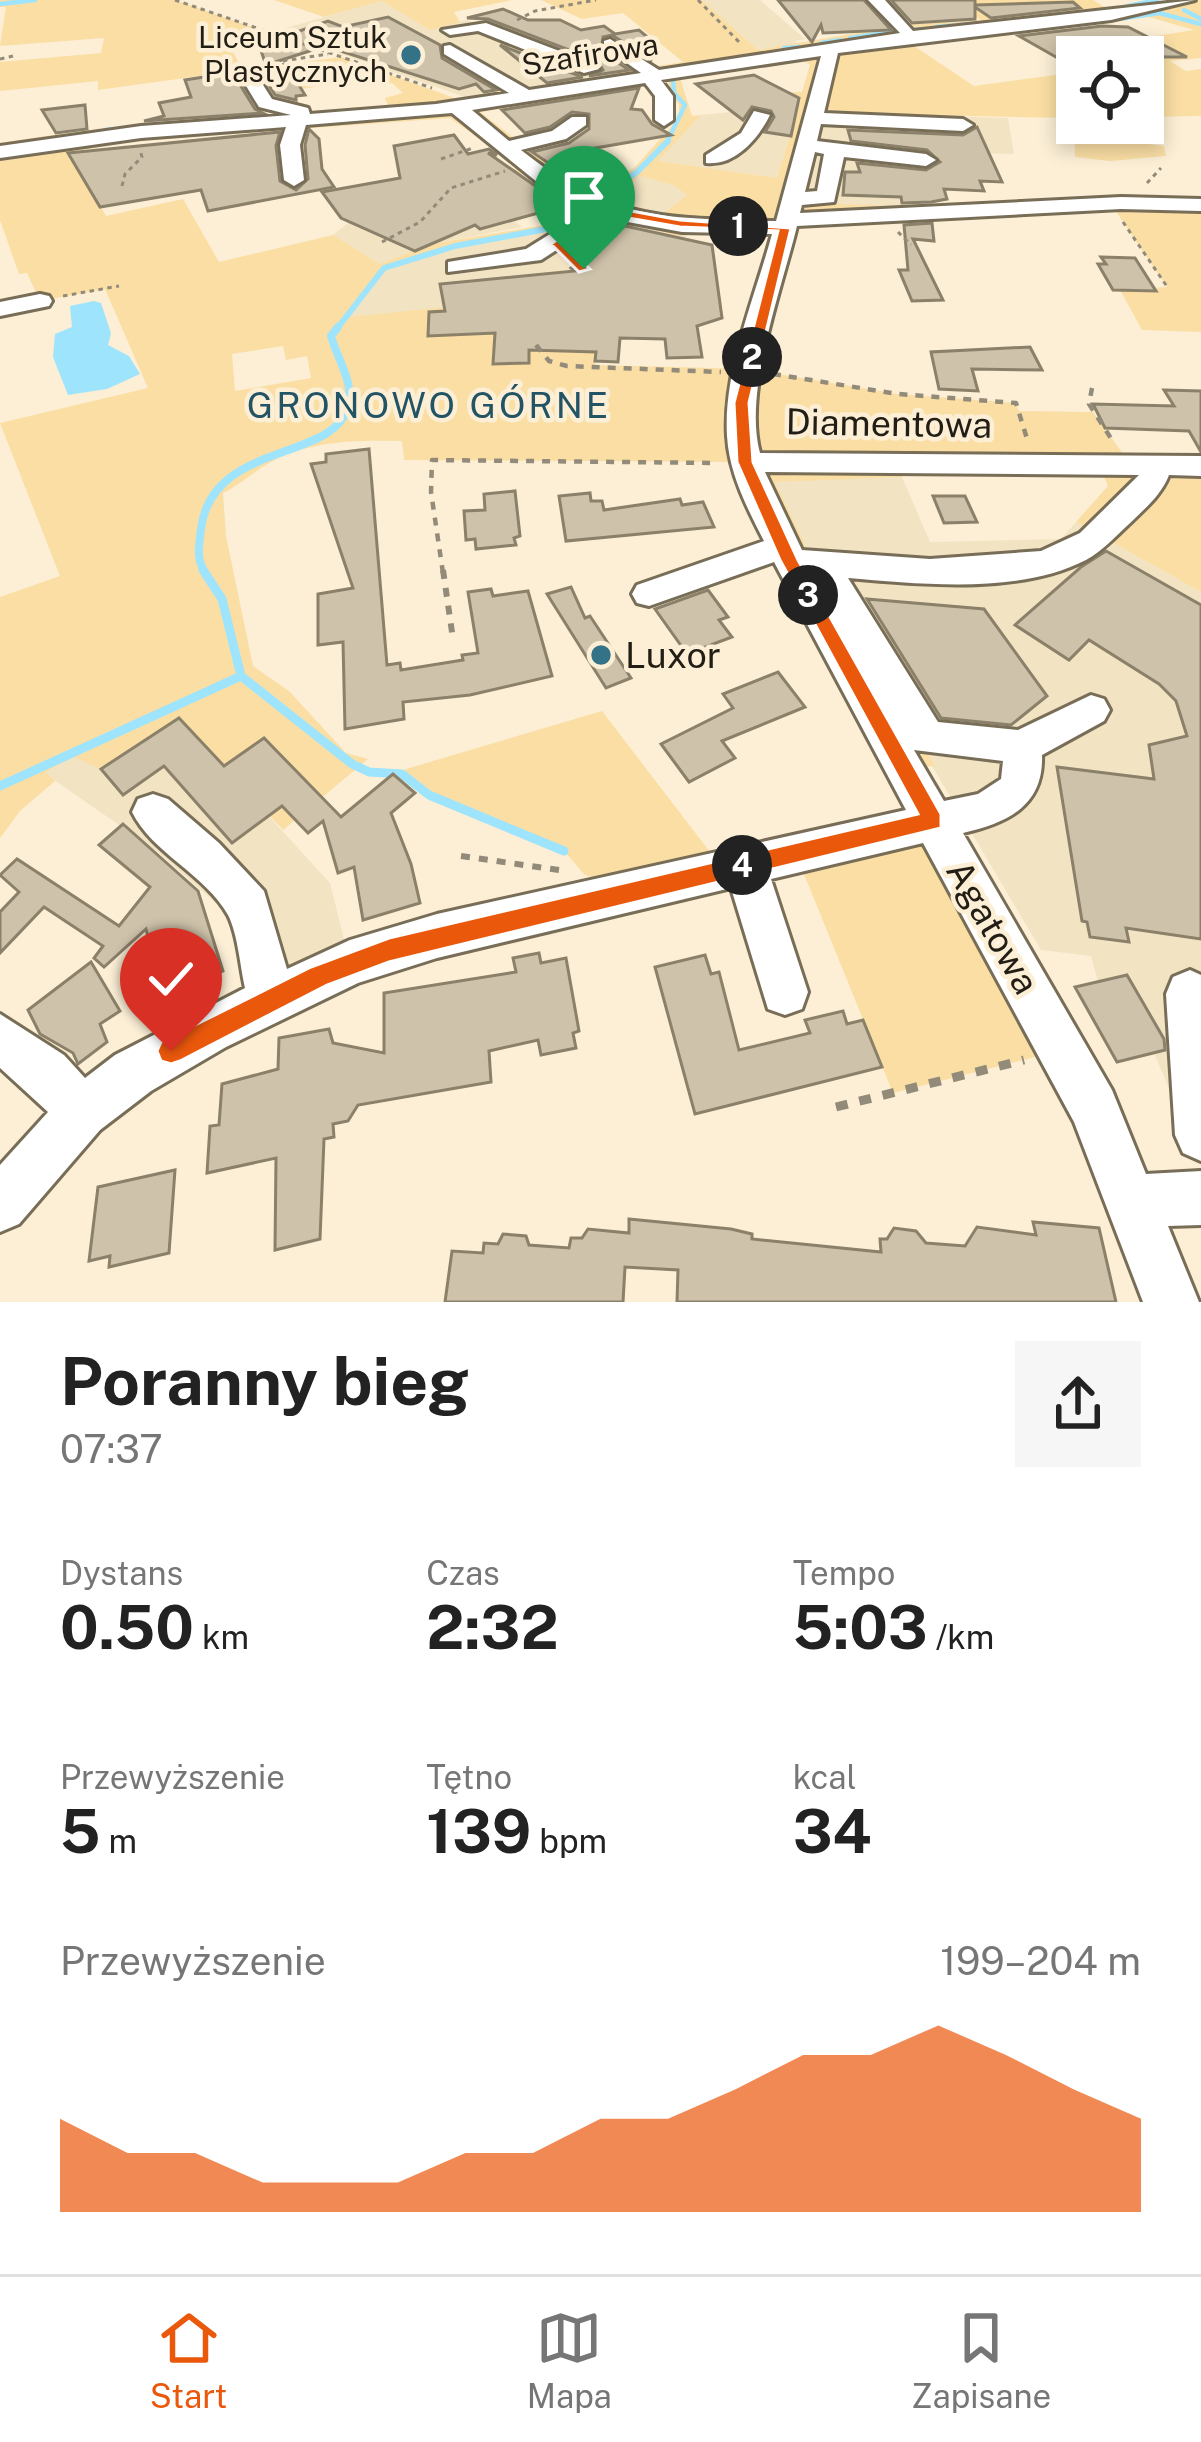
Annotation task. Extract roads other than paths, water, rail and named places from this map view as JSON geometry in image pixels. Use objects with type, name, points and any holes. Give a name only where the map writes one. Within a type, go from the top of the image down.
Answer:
[{"type":"street","points":[[876,0],[911,33]]},
{"type":"street","points":[[1109,0],[1134,12]]},
{"type":"street","points":[[1188,0],[1201,7]]},
{"type":"street","name":"Szafirowa","points":[[0,152],[134,133],[462,106],[760,59],[815,45],[936,28],[1092,18],[1188,0]]},
{"type":"street","points":[[1156,8],[1201,21]]},
{"type":"street","points":[[1092,18],[1114,28]]},
{"type":"street","points":[[1060,21],[1079,32]]},
{"type":"street","points":[[526,96],[449,50],[480,26],[616,82]]},
{"type":"street","points":[[887,26],[911,33]]},
{"type":"street","points":[[1008,26],[1029,44]]},
{"type":"street","points":[[610,44],[652,76],[664,96],[664,120]]},
{"type":"street","name":"Agatowa","points":[[815,45],[812,118],[783,141],[788,216],[748,372],[740,426],[745,462],[798,557],[880,725],[1094,1108],[1171,1302]]},
{"type":"street","points":[[561,90],[543,78],[590,69]]},
{"type":"street","points":[[252,81],[264,102],[299,110],[300,121],[290,145],[294,180]]},
{"type":"street","points":[[246,124],[255,103]]},
{"type":"street","points":[[462,106],[507,147],[576,197],[604,210],[680,224],[1111,203],[1201,205]]},
{"type":"street","points":[[761,115],[783,141]]},
{"type":"street","points":[[812,118],[962,125]]},
{"type":"street","points":[[507,147],[559,135],[579,121]]},
{"type":"street","points":[[0,135],[69,124]]},
{"type":"street","points":[[713,159],[783,141],[926,160]]},
{"type":"street","points":[[824,199],[835,150]]},
{"type":"street","points":[[788,216],[824,199],[945,203]]},
{"type":"street","points":[[456,267],[563,250],[604,210]]},
{"type":"street","points":[[0,309],[40,301]]},
{"type":"street","name":"Diamentowa","points":[[745,462],[1201,466]]},
{"type":"street","points":[[649,594],[798,557],[1008,567],[1065,556],[1098,534],[1150,487],[1156,475],[1143,465]]},
{"type":"street","points":[[798,557],[926,736]]},
{"type":"street","points":[[880,725],[926,736],[1022,747],[1091,710]]},
{"type":"street","points":[[0,1205],[82,1112],[133,1073],[272,999],[389,950],[977,812],[1017,792],[1025,778],[1022,747]]},
{"type":"street","points":[[153,812],[204,857],[248,906],[272,999]]},
{"type":"street","points":[[745,864],[785,992]]},
{"type":"street","points":[[1190,994],[1200,1131]]},
{"type":"street","points":[[0,1038],[46,1073],[82,1112]]},
{"type":"street","points":[[1134,1201],[1201,1198]]},
{"type":"water","points":[[101,303],[111,333],[108,345],[129,356],[140,374],[107,389],[68,395],[53,357],[55,334],[72,327],[70,306]]},
{"type":"waterway","points":[[0,4],[35,0]]},
{"type":"waterway","points":[[1128,6],[1157,0]]},
{"type":"waterway","points":[[1184,10],[1201,19]]},
{"type":"waterway","points":[[1105,21],[1159,13],[1201,24]]},
{"type":"waterway","points":[[936,27],[1008,21]]},
{"type":"waterway","points":[[1074,25],[1094,22]]},
{"type":"waterway","points":[[1039,28],[1063,26]]},
{"type":"waterway","points":[[913,30],[920,29]]},
{"type":"waterway","points":[[850,38],[897,31]]},
{"type":"waterway","points":[[821,43],[840,40]]},
{"type":"waterway","points":[[784,48],[799,47]]},
{"type":"waterway","points":[[667,142],[685,105],[674,93],[673,78]]},
{"type":"waterway","points":[[259,117],[280,116]]},
{"type":"waterway","points":[[216,120],[241,118]]},
{"type":"waterway","points":[[105,130],[197,122]]},
{"type":"waterway","points":[[597,201],[637,172],[667,142]]},
{"type":"waterway","points":[[336,330],[384,268],[455,246],[557,227],[581,214]]},
{"type":"waterway","points":[[205,573],[199,557],[201,529],[210,501],[226,481],[248,466],[320,437],[338,424],[348,407],[347,380],[331,336],[338,327]]},
{"type":"waterway","points":[[203,570],[222,599],[241,676]]},
{"type":"waterway","points":[[0,786],[241,676]]},
{"type":"waterway","points":[[241,676],[352,764],[369,772],[402,774],[429,795],[564,851]]},
{"type":"place","name":"Liceum Sztuk Plastycznych","points":[[411,55]]},
{"type":"place","name":"Luxor","points":[[601,655]]},
{"type":"district","name":"GRONOWO GÓRNE","points":[[429,405]]}]
